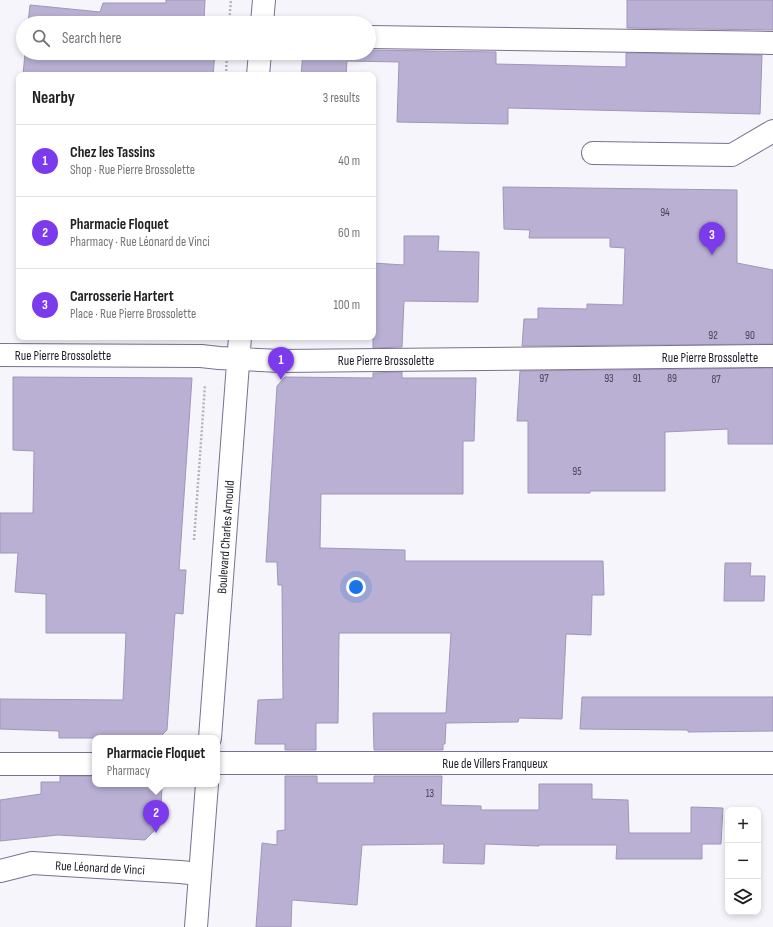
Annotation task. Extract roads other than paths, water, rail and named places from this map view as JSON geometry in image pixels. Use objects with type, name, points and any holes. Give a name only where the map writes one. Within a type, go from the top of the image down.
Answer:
[{"type":"street","points":[[263,16],[264,0]]},
{"type":"street","points":[[376,37],[773,43]]},
{"type":"street","points":[[258,72],[259,60]]},
{"type":"street","points":[[593,153],[732,155],[773,131]]},
{"type":"street","name":"Boulevard Charles Arnould","points":[[210,735],[240,340]]},
{"type":"street","name":"Rue Pierre Brossolette","points":[[0,355],[207,357],[280,361],[773,356]]},
{"type":"street","name":"Rue de Villers Franqueux","points":[[220,763],[773,763]]},
{"type":"street","points":[[0,764],[92,764]]},
{"type":"street","points":[[196,927],[207,787]]},
{"type":"street","name":"Rue Léonard de Vinci","points":[[0,871],[32,864],[200,874]]},
{"type":"place","name":"Carrosserie Hartert","points":[[712,255]]},
{"type":"place","name":"Chez les Tassins","points":[[281,380]]},
{"type":"place","name":"Pharmacie Floquet","points":[[156,833]]}]
